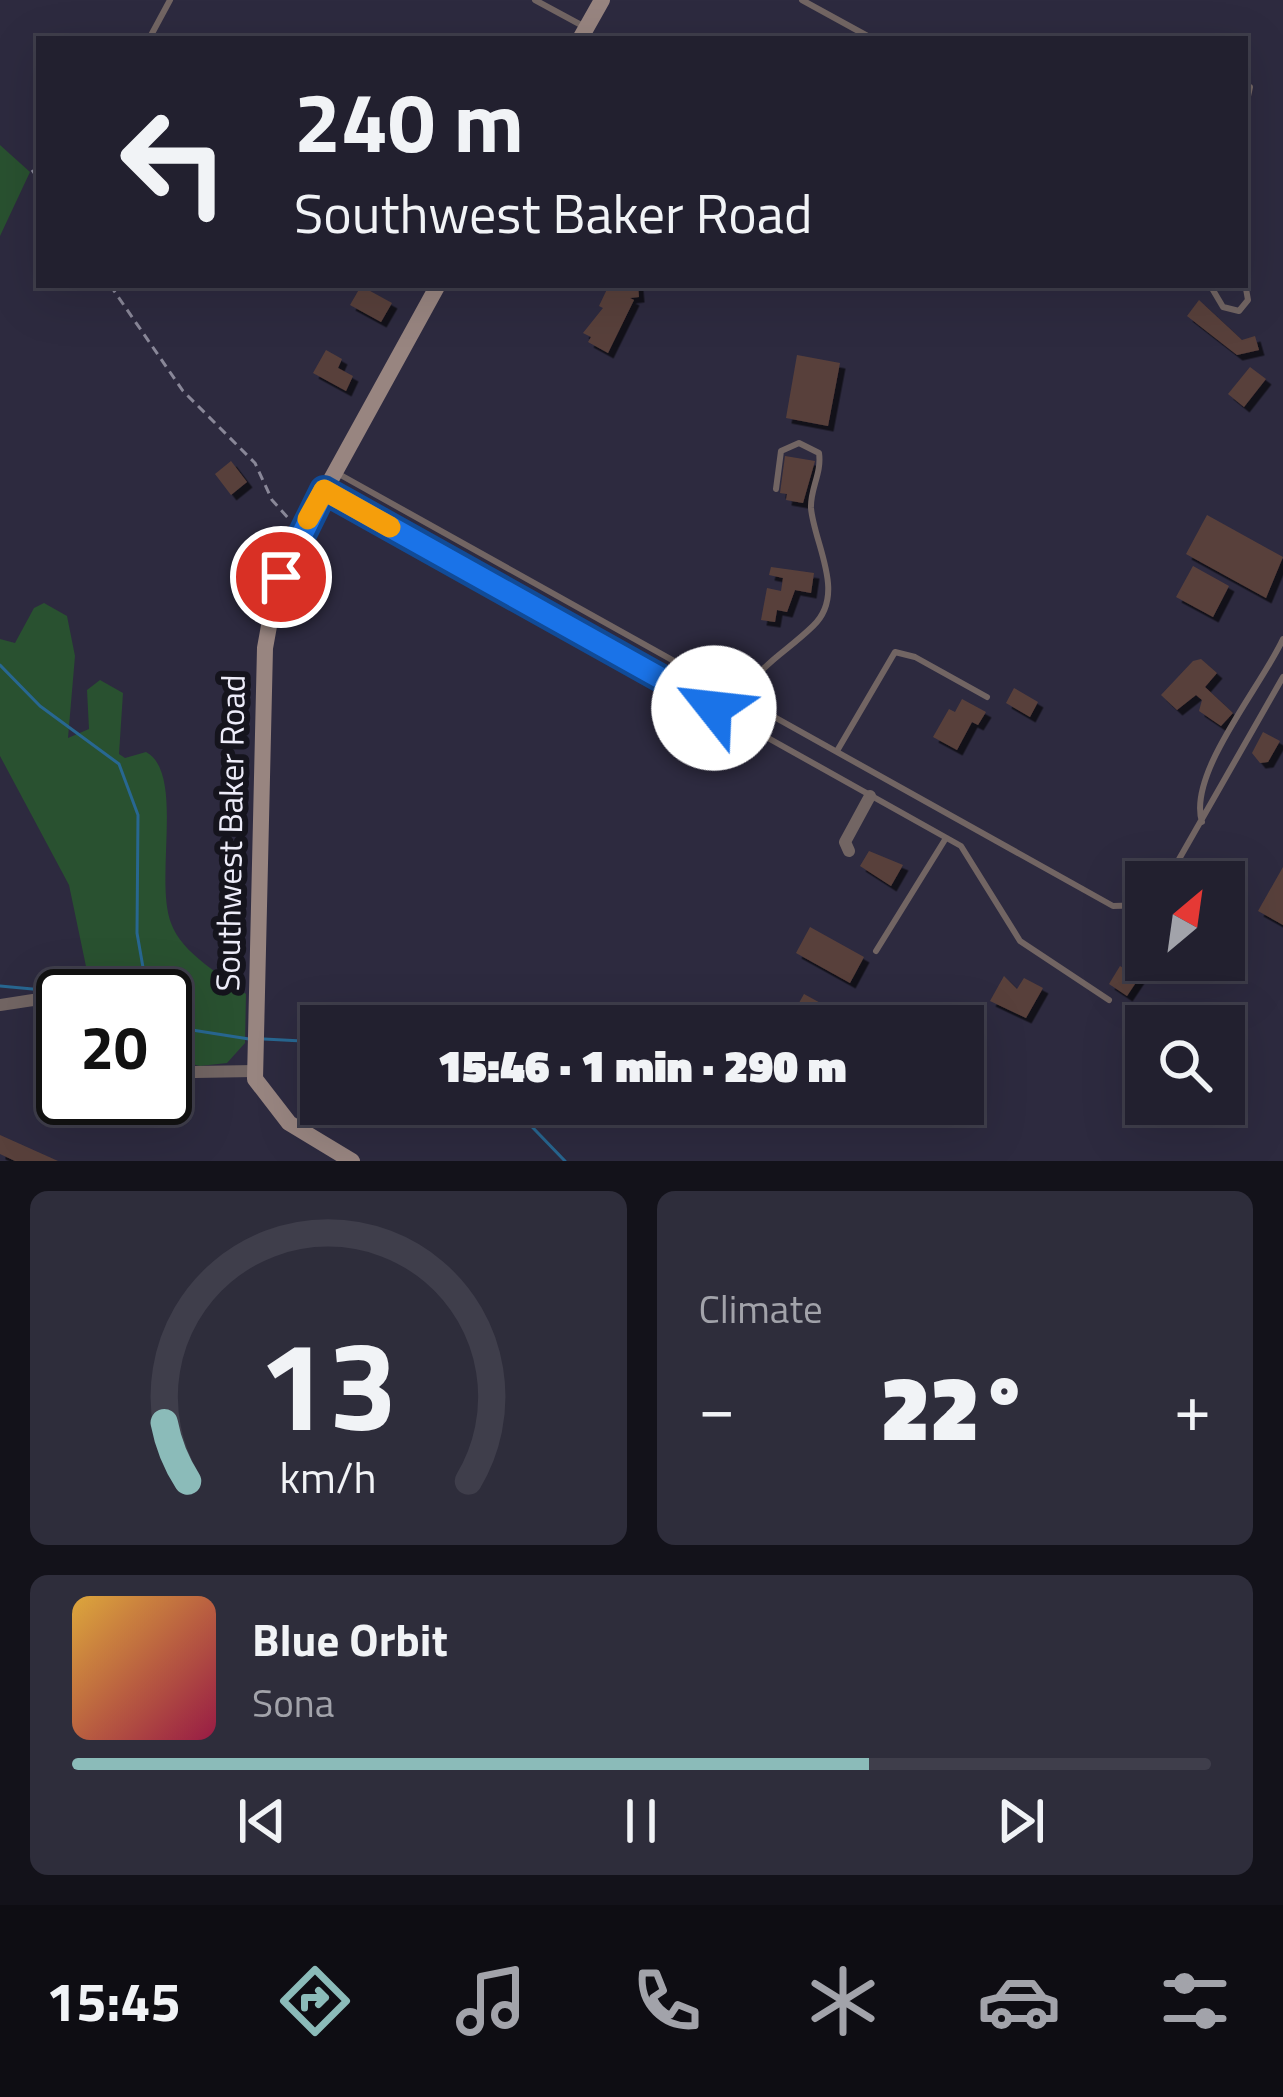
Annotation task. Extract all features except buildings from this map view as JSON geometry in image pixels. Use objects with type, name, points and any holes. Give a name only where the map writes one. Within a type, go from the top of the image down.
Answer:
[{"type":"main road","points":[[583,33],[602,0]]},
{"type":"main road","name":"Southwest Baker Road","points":[[254,1071],[265,648],[275,593],[303,528],[436,288]]},
{"type":"main road","points":[[254,1071],[260,1091],[289,1124],[352,1161]]},
{"type":"street","points":[[849,851],[844,842],[870,796]]},
{"type":"street","points":[[0,1006],[36,1001]]},
{"type":"street","points":[[192,1071],[254,1071]]},
{"type":"lane","points":[[150,36],[170,0]]},
{"type":"lane","points":[[535,0],[583,33]]},
{"type":"lane","points":[[802,0],[868,36]]},
{"type":"lane","points":[[1248,96],[1250,87]]},
{"type":"lane","points":[[1212,288],[1223,308],[1239,311],[1248,300],[1246,288]]},
{"type":"lane","points":[[740,698],[758,670],[812,628],[827,591],[829,575],[812,512],[820,453],[799,443],[781,451],[776,489]]},
{"type":"lane","points":[[334,471],[1113,906],[1125,906]]},
{"type":"lane","points":[[324,490],[946,838],[972,861],[1020,941],[1109,1000]]},
{"type":"lane","points":[[1202,822],[1196,803],[1208,772],[1283,639]]},
{"type":"lane","points":[[837,752],[895,652],[915,657],[987,697]]},
{"type":"lane","points":[[1179,861],[1283,677]]},
{"type":"lane","points":[[876,951],[946,838]]},
{"type":"path","points":[[32,170],[36,176]]},
{"type":"path","points":[[112,288],[183,391],[241,447],[282,513],[303,528]]},
{"type":"green space","points":[[0,145],[30,172],[0,236]]},
{"type":"green space","points":[[44,603],[67,616],[75,656],[68,738],[89,729],[87,690],[100,680],[123,693],[119,754],[125,758],[146,752],[158,764],[167,803],[165,880],[171,923],[193,954],[246,994],[245,1043],[227,1063],[192,1064],[192,969],[87,969],[69,885],[0,756],[0,639],[15,643],[34,608]]},
{"type":"waterway","points":[[0,665],[40,706],[119,764],[138,815],[137,933],[143,969]]},
{"type":"waterway","points":[[0,986],[36,989]]},
{"type":"waterway","points":[[192,1030],[249,1039]]},
{"type":"waterway","points":[[264,1039],[300,1041]]},
{"type":"waterway","points":[[530,1125],[565,1161]]},
{"type":"slow traffic","points":[[308,519],[324,490],[390,527]]},
{"type":"route","points":[[281,577],[324,490],[714,708]]}]
